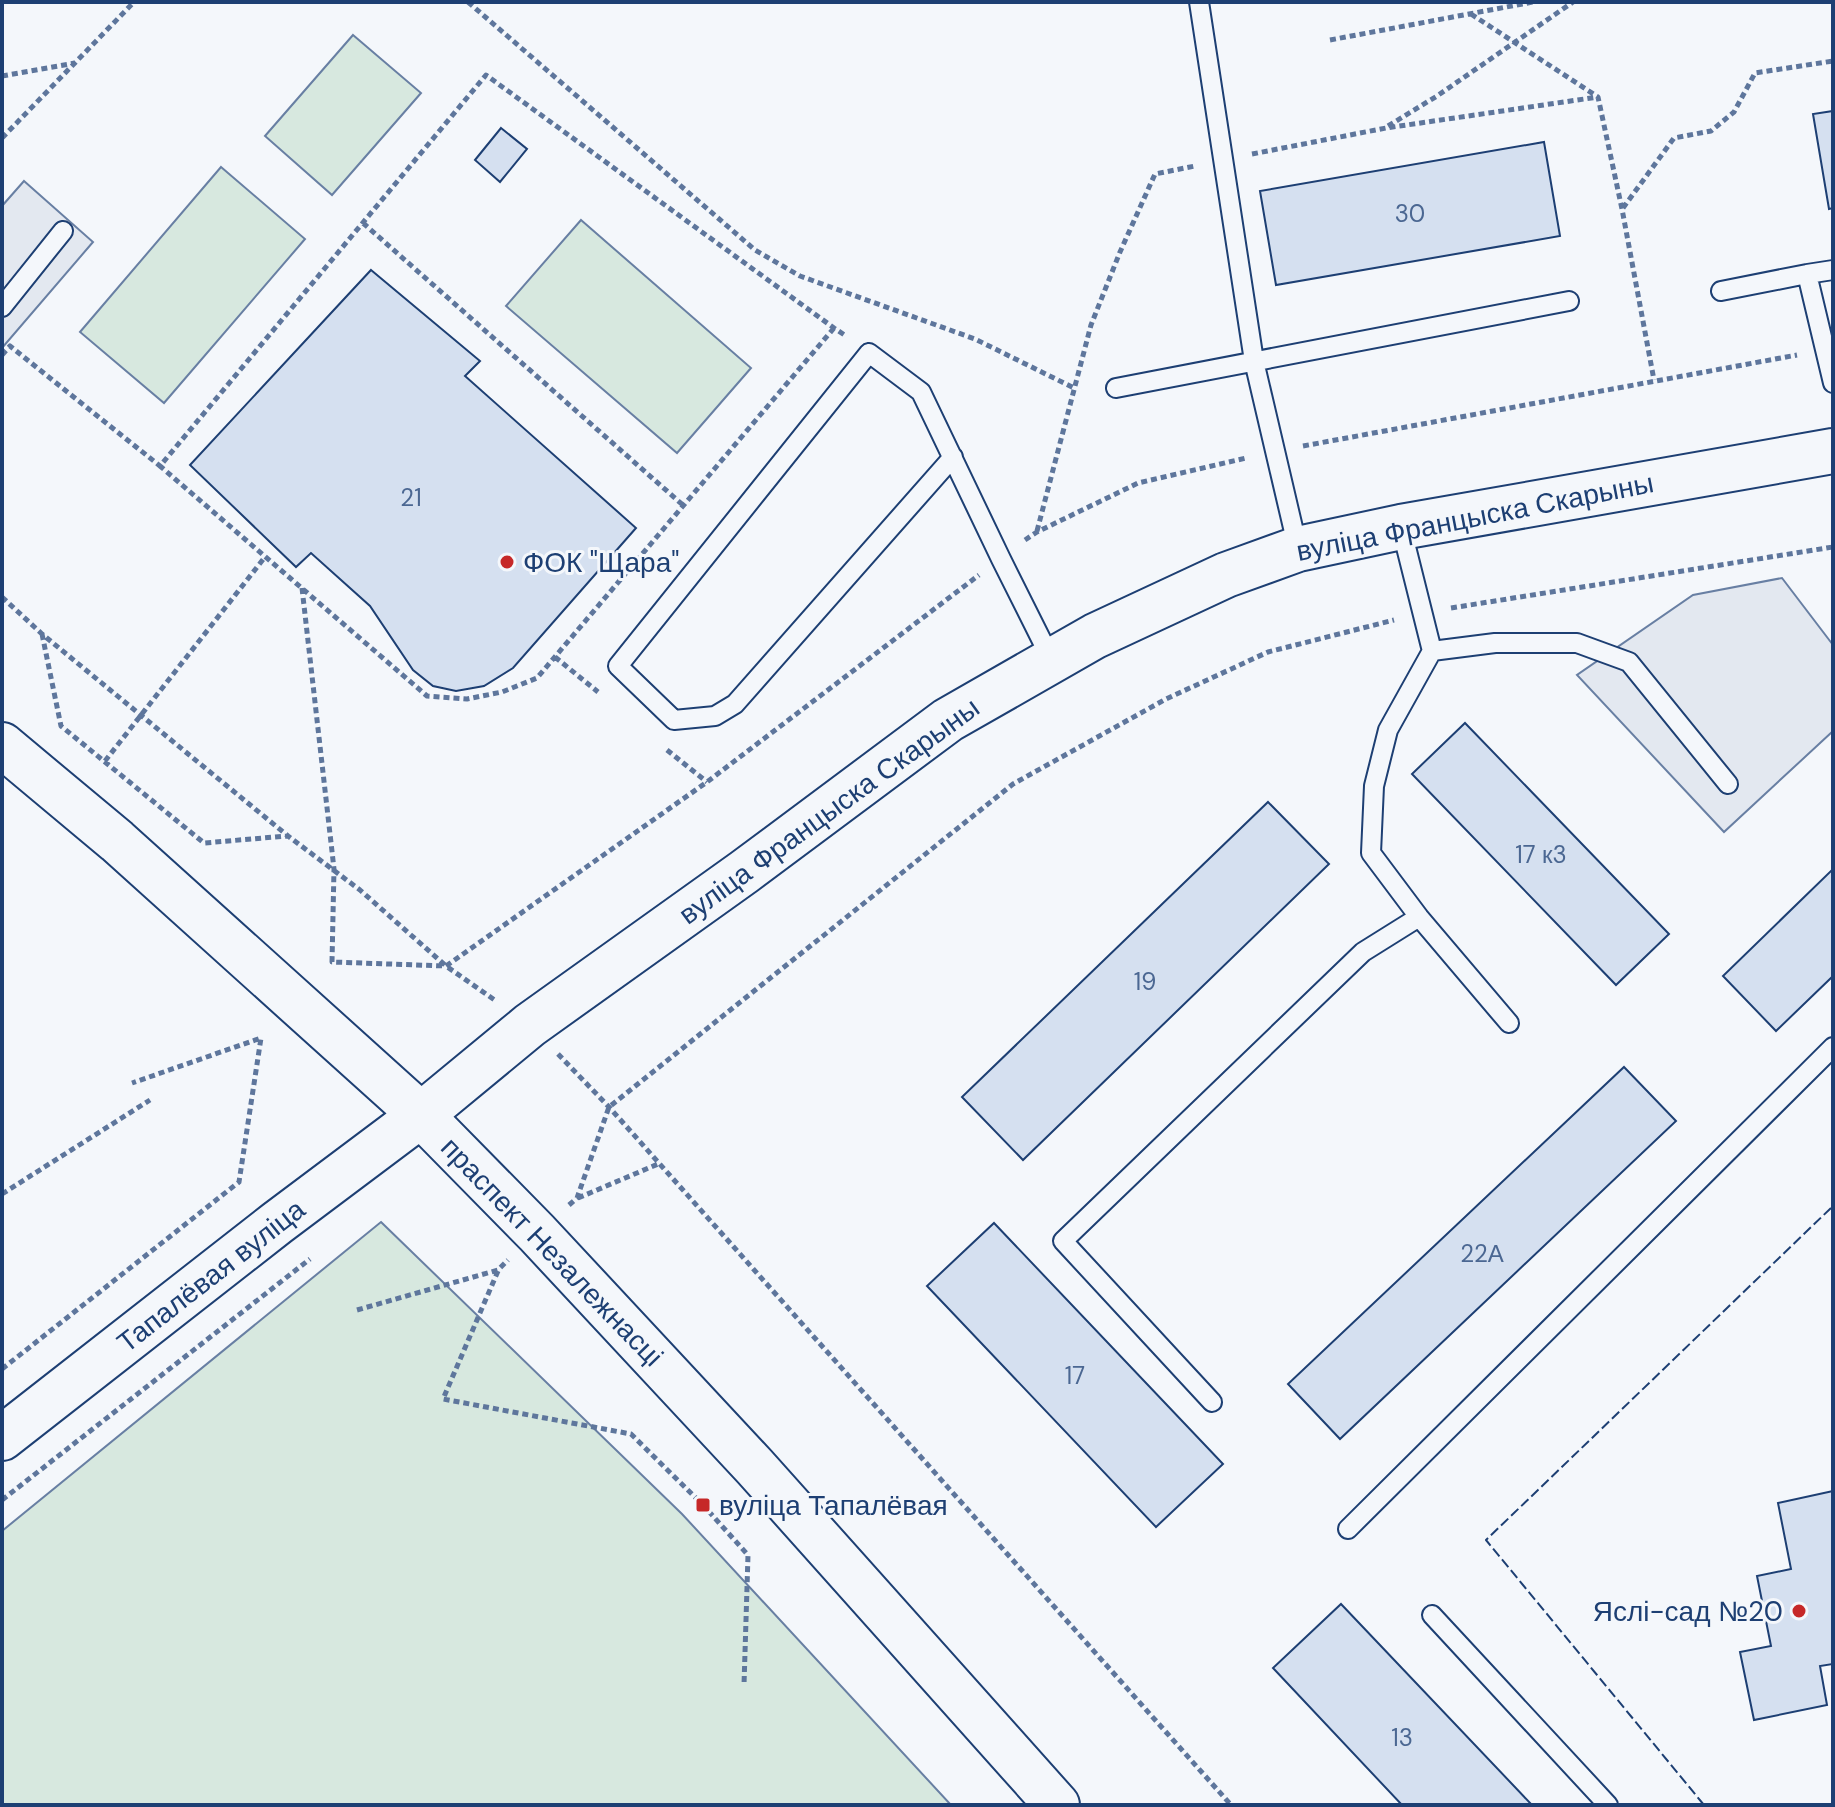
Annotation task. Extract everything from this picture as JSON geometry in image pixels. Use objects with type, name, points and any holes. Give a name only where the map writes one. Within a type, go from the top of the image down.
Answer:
[{"type":"main road","name":"вуліца Францыска Скарыны","points":[[421,1115],[530,1025],[744,872],[948,720],[1095,636],[1226,575],[1298,549],[1401,527],[1833,451]]},
{"type":"main road","name":"праспект Незалежнасці","points":[[2,745],[117,841],[421,1115],[537,1233],[775,1489],[1057,1805]]},
{"type":"main road","name":"Тапалёвая вуліца","points":[[2,1438],[421,1115]]},
{"type":"lane","points":[[1199,2],[1254,361],[1298,549]]},
{"type":"lane","points":[[2,307],[63,231]]},
{"type":"lane","points":[[1721,291],[1833,270]]},
{"type":"lane","points":[[1807,274],[1833,383]]},
{"type":"lane","points":[[1116,388],[1569,301]]},
{"type":"lane","points":[[953,457],[735,704],[715,716],[674,720],[618,666],[869,353],[921,392],[953,457],[1001,559],[1052,661]]},
{"type":"lane","points":[[1401,527],[1432,651],[1388,730],[1374,786],[1371,853],[1419,917],[1509,1023]]},
{"type":"lane","points":[[1432,651],[1495,643],[1577,643],[1629,662],[1728,784]]},
{"type":"lane","points":[[1212,1402],[1063,1241],[1363,952],[1419,917]]},
{"type":"lane","points":[[1348,1529],[1833,1047]]},
{"type":"lane","points":[[1432,1615],[1608,1805]]},
{"type":"path","points":[[2,138],[134,2]]},
{"type":"path","points":[[468,2],[755,250],[800,276],[975,339],[1074,388]]},
{"type":"path","points":[[1330,40],[1533,2]]},
{"type":"path","points":[[1384,129],[1573,2]]},
{"type":"path","points":[[1471,14],[1598,97],[1654,380]]},
{"type":"path","points":[[1622,209],[1674,138],[1711,131],[1723,122],[1734,112],[1755,73],[1833,61]]},
{"type":"path","points":[[2,76],[75,63]]},
{"type":"path","points":[[160,466],[486,75],[869,353]]},
{"type":"path","points":[[363,223],[684,506]]},
{"type":"path","points":[[2,355],[10,346],[160,466],[427,696],[467,699],[502,692],[537,678],[834,328]]},
{"type":"path","points":[[302,588],[334,869],[332,962],[446,966],[707,782],[1037,532],[1138,483],[1274,451],[1826,350]]},
{"type":"path","points":[[577,1198],[609,1107],[1013,784],[1166,699],[1268,652],[1424,612],[1833,547]]},
{"type":"path","points":[[105,761],[265,557]]},
{"type":"path","points":[[2,597],[42,634],[288,836],[334,869],[446,966],[530,1025],[609,1107],[1231,1805]]},
{"type":"path","points":[[42,634],[61,726],[204,843],[288,836]]},
{"type":"path","points":[[2,1369],[239,1182],[261,1038],[132,1083]]},
{"type":"path","points":[[2,1194],[150,1100]]},
{"type":"path","points":[[658,1164],[577,1198],[498,1270],[443,1399],[631,1434],[703,1505],[748,1555],[744,1685]]},
{"type":"path","points":[[2,1500],[310,1259]]},
{"type":"path","points":[[357,1310],[498,1270]]},
{"type":"shaded area","points":[[353,35],[421,93],[332,195],[265,136]]},
{"type":"shaded area","points":[[221,167],[305,239],[164,403],[80,332]]},
{"type":"shaded area","points":[[24,181],[93,242],[2,348],[2,206]]},
{"type":"shaded area","points":[[581,220],[751,368],[677,453],[506,306]]},
{"type":"shaded area","points":[[1782,578],[1833,645],[1833,731],[1724,832],[1577,675],[1693,595]]},
{"type":"shaded area","points":[[381,1222],[682,1514],[951,1805],[2,1805],[2,1531]]},
{"type":"building","points":[[1833,111],[1833,208],[1829,209],[1813,114]]},
{"type":"building","points":[[501,128],[527,149],[500,182],[475,160]]},
{"type":"building","points":[[1544,142],[1560,236],[1276,285],[1260,191]]},
{"type":"building","points":[[371,270],[480,361],[465,376],[636,528],[513,668],[484,686],[456,691],[433,686],[413,670],[370,606],[311,553],[296,567],[190,465]]},
{"type":"building","points":[[1465,723],[1669,934],[1616,985],[1412,774]]},
{"type":"building","points":[[1268,802],[1329,864],[1023,1160],[962,1097]]},
{"type":"building","points":[[1833,869],[1833,976],[1776,1031],[1723,976]]},
{"type":"building","points":[[1624,1067],[1676,1121],[1340,1439],[1288,1384]]},
{"type":"building","points":[[994,1223],[1223,1464],[1156,1527],[927,1286]]},
{"type":"building","name":"Яслі-сад №20","points":[[1833,1491],[1833,1664],[1820,1666],[1827,1705],[1754,1720],[1740,1652],[1771,1646],[1757,1576],[1791,1569],[1778,1503]]},
{"type":"building","points":[[1341,1604],[1532,1805],[1402,1805],[1273,1668]]},
{"type":"fence","points":[[1704,1805],[1486,1540],[1833,1206]]},
{"type":"place","name":"ФОК \"Щара\"","points":[[507,562]]},
{"type":"place","name":"вуліца Тапалёвая","points":[[703,1505]]},
{"type":"place","name":"Яслі-сад №20","points":[[1799,1611]]}]
